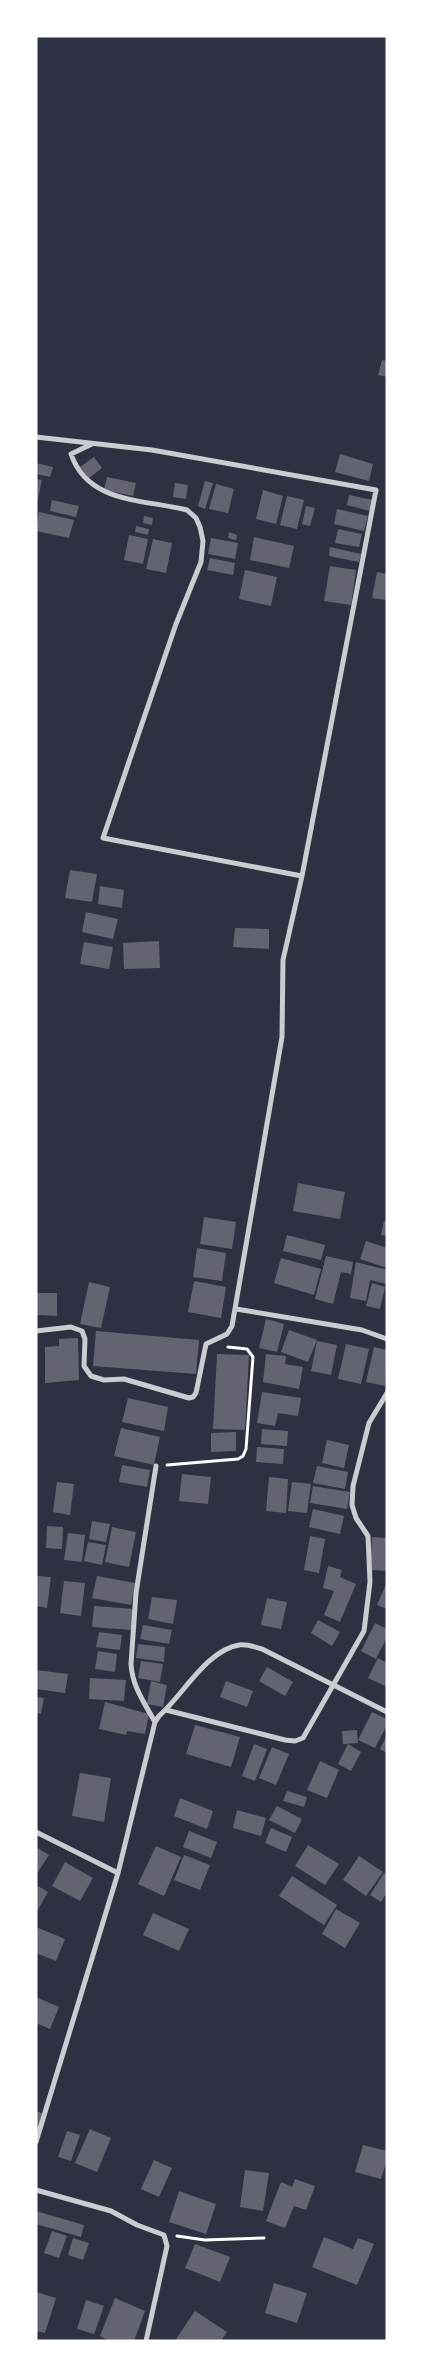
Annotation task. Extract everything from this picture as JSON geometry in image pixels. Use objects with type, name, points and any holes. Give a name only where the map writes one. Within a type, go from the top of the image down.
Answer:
[{"type":"street","points":[[36,437],[152,450],[376,490],[302,876],[283,960],[282,1037],[232,1326],[227,1334],[206,1344],[196,1393],[193,1397],[189,1398],[124,1379],[104,1380],[91,1376],[84,1366],[85,1339],[82,1331],[71,1327],[36,1331]]},
{"type":"street","points":[[92,444],[71,454],[80,474],[88,482],[109,494],[187,510],[196,518],[203,541],[202,562],[176,624],[102,838],[302,876]]},
{"type":"street","points":[[236,1309],[362,1330],[387,1339]]},
{"type":"street","points":[[166,1710],[294,1741],[303,1738],[364,1631],[370,1582],[368,1536],[356,1518],[352,1505],[353,1486],[369,1423],[387,1393]]},
{"type":"street","points":[[155,1722],[131,1676],[131,1664],[136,1594],[156,1466]]},
{"type":"street","points":[[36,2142],[118,1874],[155,1722],[208,1662],[230,1647],[241,1644],[262,1649],[387,1712]]},
{"type":"street","points":[[36,1832],[118,1874]]},
{"type":"street","points":[[36,2190],[111,2211],[136,2225],[164,2235],[167,2246],[146,2341]]},
{"type":"path","points":[[156,1466],[238,1459],[243,1456],[246,1449],[253,1357],[247,1350],[206,1344]]},
{"type":"path","points":[[164,2235],[205,2240],[264,2238]]},
{"type":"building","points":[[382,360],[387,361],[387,377],[378,375]]},
{"type":"building","points":[[340,454],[373,464],[369,481],[335,472]]},
{"type":"building","points":[[94,457],[102,468],[89,478],[80,467]]},
{"type":"building","points":[[36,463],[53,467],[50,477],[36,474]]},
{"type":"building","points":[[107,477],[136,483],[133,496],[104,490]]},
{"type":"building","points":[[36,479],[42,480],[37,503],[36,503]]},
{"type":"building","points":[[205,481],[213,483],[205,509],[198,506]]},
{"type":"building","points":[[175,483],[188,485],[186,499],[173,497]]},
{"type":"building","points":[[216,484],[234,489],[228,513],[209,509]]},
{"type":"building","points":[[263,490],[283,496],[276,524],[256,519]]},
{"type":"building","points":[[349,495],[373,500],[370,511],[347,505]]},
{"type":"building","points":[[287,496],[304,500],[297,529],[280,525]]},
{"type":"building","points":[[52,500],[79,506],[76,517],[50,511]]},
{"type":"building","points":[[306,506],[315,508],[310,526],[302,524]]},
{"type":"building","points":[[337,509],[368,516],[364,531],[334,524]]},
{"type":"building","points":[[39,512],[74,520],[69,538],[36,531]]},
{"type":"building","points":[[144,516],[153,518],[152,525],[143,523]]},
{"type":"building","points":[[136,526],[149,529],[148,535],[135,532]]},
{"type":"building","points":[[338,529],[362,534],[359,547],[335,543]]},
{"type":"building","points":[[229,532],[237,535],[236,540],[228,538]]},
{"type":"building","points":[[129,535],[148,539],[143,564],[124,560]]},
{"type":"building","points":[[254,537],[294,546],[289,568],[250,560]]},
{"type":"building","points":[[211,538],[238,543],[235,559],[208,554]]},
{"type":"building","points":[[153,539],[172,543],[166,573],[146,569]]},
{"type":"building","points":[[330,547],[361,554],[359,562],[329,556]]},
{"type":"building","points":[[210,558],[235,563],[233,575],[207,570]]},
{"type":"building","points":[[330,566],[356,570],[351,605],[324,601]]},
{"type":"building","points":[[245,570],[277,577],[271,606],[239,599]]},
{"type":"building","points":[[377,572],[387,574],[387,600],[372,598]]},
{"type":"building","points":[[70,870],[97,874],[92,902],[65,898]]},
{"type":"building","points":[[100,886],[124,890],[122,908],[98,904]]},
{"type":"building","points":[[86,912],[118,919],[113,939],[82,932]]},
{"type":"building","points":[[235,928],[269,929],[269,949],[233,947]]},
{"type":"building","points":[[159,941],[160,968],[124,969],[123,943]]},
{"type":"building","points":[[84,942],[113,947],[109,969],[80,964]]},
{"type":"building","points":[[298,1183],[345,1192],[340,1219],[293,1211]]},
{"type":"building","points":[[204,1217],[236,1222],[232,1249],[200,1244]]},
{"type":"building","points":[[384,1221],[387,1222],[387,1236],[381,1235]]},
{"type":"building","points":[[287,1235],[325,1245],[321,1260],[283,1251]]},
{"type":"building","points":[[366,1241],[387,1248],[387,1268],[360,1259]]},
{"type":"building","points":[[197,1248],[226,1253],[222,1281],[193,1277]]},
{"type":"building","points":[[326,1256],[353,1262],[351,1274],[341,1272],[333,1304],[315,1299]]},
{"type":"building","points":[[281,1258],[321,1269],[314,1295],[274,1283]]},
{"type":"building","points":[[356,1262],[387,1270],[387,1284],[370,1280],[366,1301],[350,1298]]},
{"type":"building","points":[[194,1281],[226,1287],[221,1318],[188,1312]]},
{"type":"building","points":[[89,1282],[110,1287],[101,1328],[80,1324]]},
{"type":"building","points":[[372,1283],[385,1287],[380,1309],[366,1306]]},
{"type":"building","points":[[36,1293],[57,1293],[57,1316],[36,1315]]},
{"type":"building","points":[[266,1319],[284,1324],[277,1352],[259,1348]]},
{"type":"building","points":[[289,1330],[317,1340],[308,1362],[281,1352]]},
{"type":"building","points":[[96,1331],[199,1340],[196,1374],[93,1366]]},
{"type":"building","points":[[78,1338],[79,1380],[45,1383],[45,1347],[59,1346],[59,1339]]},
{"type":"building","points":[[317,1341],[337,1345],[331,1375],[311,1371]]},
{"type":"building","points":[[346,1344],[369,1349],[361,1384],[338,1379]]},
{"type":"building","points":[[374,1347],[387,1350],[385,1386],[366,1382]]},
{"type":"building","points":[[217,1354],[249,1355],[245,1430],[213,1429]]},
{"type":"building","points":[[266,1354],[286,1356],[285,1364],[303,1367],[299,1389],[263,1382]]},
{"type":"building","points":[[262,1392],[301,1398],[298,1416],[278,1413],[275,1426],[257,1423]]},
{"type":"building","points":[[128,1398],[168,1407],[164,1431],[122,1422]]},
{"type":"building","points":[[121,1428],[160,1437],[154,1465],[114,1456]]},
{"type":"building","points":[[262,1429],[288,1431],[287,1446],[261,1444]]},
{"type":"building","points":[[236,1432],[236,1451],[211,1452],[211,1433]]},
{"type":"building","points":[[327,1440],[349,1445],[344,1468],[322,1463]]},
{"type":"building","points":[[257,1447],[284,1449],[283,1464],[256,1462]]},
{"type":"building","points":[[122,1465],[150,1470],[147,1487],[119,1482]]},
{"type":"building","points":[[317,1466],[348,1472],[345,1489],[313,1483]]},
{"type":"building","points":[[182,1474],[211,1477],[208,1504],[179,1501]]},
{"type":"building","points":[[269,1477],[288,1479],[286,1513],[266,1511]]},
{"type":"building","points":[[57,1482],[74,1484],[70,1515],[53,1512]]},
{"type":"building","points":[[292,1482],[311,1484],[307,1513],[288,1511]]},
{"type":"building","points":[[313,1486],[350,1492],[347,1509],[310,1503]]},
{"type":"building","points":[[313,1509],[344,1516],[340,1534],[309,1527]]},
{"type":"building","points":[[92,1521],[110,1524],[106,1542],[89,1539]]},
{"type":"building","points":[[47,1526],[63,1527],[62,1549],[46,1548]]},
{"type":"building","points":[[112,1527],[136,1532],[129,1567],[105,1562]]},
{"type":"building","points":[[68,1533],[85,1535],[82,1562],[64,1560]]},
{"type":"building","points":[[310,1536],[325,1539],[319,1573],[304,1570]]},
{"type":"building","points":[[372,1537],[387,1538],[387,1571],[370,1570]]},
{"type":"building","points":[[88,1542],[106,1545],[102,1565],[84,1561]]},
{"type":"building","points":[[328,1566],[342,1570],[340,1577],[356,1584],[340,1622],[324,1615],[334,1591],[323,1588]]},
{"type":"building","points":[[36,1576],[51,1577],[47,1608],[36,1606]]},
{"type":"building","points":[[97,1576],[135,1583],[131,1605],[92,1598]]},
{"type":"building","points":[[64,1581],[85,1583],[81,1616],[60,1613]]},
{"type":"building","points":[[387,1582],[387,1609],[377,1605]]},
{"type":"building","points":[[152,1597],[177,1600],[173,1624],[148,1619]]},
{"type":"building","points":[[267,1598],[287,1602],[281,1629],[261,1625]]},
{"type":"building","points":[[94,1606],[134,1609],[132,1630],[92,1627]]},
{"type":"building","points":[[318,1620],[340,1632],[332,1646],[311,1633]]},
{"type":"building","points":[[375,1623],[387,1629],[387,1637],[376,1659],[361,1651]]},
{"type":"building","points":[[143,1625],[172,1630],[169,1644],[140,1639]]},
{"type":"building","points":[[99,1632],[122,1635],[120,1650],[96,1647]]},
{"type":"building","points":[[138,1644],[165,1647],[164,1662],[136,1658]]},
{"type":"building","points":[[98,1651],[117,1654],[115,1672],[95,1669]]},
{"type":"building","points":[[378,1658],[387,1663],[387,1687],[368,1678]]},
{"type":"building","points":[[141,1661],[163,1664],[160,1682],[138,1678]]},
{"type":"building","points":[[267,1667],[293,1682],[285,1696],[259,1681]]},
{"type":"building","points":[[36,1670],[68,1674],[65,1693],[36,1689]]},
{"type":"building","points":[[90,1678],[126,1680],[124,1701],[89,1699]]},
{"type":"building","points":[[151,1681],[167,1685],[163,1707],[147,1704]]},
{"type":"building","points":[[226,1681],[253,1691],[247,1707],[220,1697]]},
{"type":"building","points":[[36,1697],[44,1698],[41,1714],[36,1713]]},
{"type":"building","points":[[105,1702],[149,1714],[145,1734],[127,1731],[126,1735],[99,1729]]},
{"type":"building","points":[[372,1712],[387,1719],[387,1725],[375,1748],[358,1740]]},
{"type":"building","points":[[195,1725],[240,1737],[231,1767],[186,1754]]},
{"type":"building","points":[[357,1730],[358,1743],[343,1744],[342,1731]]},
{"type":"building","points":[[387,1735],[387,1753],[380,1749]]},
{"type":"building","points":[[254,1744],[267,1749],[255,1781],[242,1776]]},
{"type":"building","points":[[348,1744],[361,1752],[351,1771],[338,1764]]},
{"type":"building","points":[[272,1747],[289,1754],[276,1785],[259,1778]]},
{"type":"building","points":[[320,1761],[339,1770],[327,1798],[307,1790]]},
{"type":"building","points":[[80,1773],[111,1778],[104,1822],[72,1816]]},
{"type":"building","points":[[287,1791],[307,1797],[304,1807],[283,1801]]},
{"type":"building","points":[[180,1798],[213,1811],[207,1829],[174,1816]]},
{"type":"building","points":[[277,1806],[302,1819],[295,1833],[269,1820]]},
{"type":"building","points":[[237,1810],[266,1818],[261,1836],[233,1828]]},
{"type":"building","points":[[271,1828],[292,1837],[286,1852],[265,1843]]},
{"type":"building","points":[[189,1831],[217,1842],[211,1858],[183,1847]]},
{"type":"building","points":[[308,1845],[339,1864],[325,1885],[295,1866]]},
{"type":"building","points":[[156,1846],[181,1857],[164,1896],[138,1884]]},
{"type":"building","points":[[36,1847],[49,1855],[36,1875]]},
{"type":"building","points":[[184,1855],[210,1865],[200,1890],[174,1880]]},
{"type":"building","points":[[359,1856],[383,1872],[366,1896],[343,1880]]},
{"type":"building","points":[[65,1862],[93,1878],[80,1901],[52,1886]]},
{"type":"building","points":[[384,1873],[387,1875],[387,1892],[381,1902],[370,1895]]},
{"type":"building","points":[[292,1876],[337,1905],[324,1925],[279,1896]]},
{"type":"building","points":[[36,1885],[48,1892],[36,1913]]},
{"type":"building","points":[[336,1909],[360,1923],[345,1948],[322,1934]]},
{"type":"building","points":[[153,1913],[189,1929],[179,1951],[143,1935]]},
{"type":"building","points":[[36,1927],[65,1939],[56,1961],[36,1953]]},
{"type":"building","points":[[36,1997],[59,2007],[50,2029],[36,2023]]},
{"type":"building","points":[[36,2111],[44,2114],[36,2133]]},
{"type":"building","points":[[90,2129],[111,2138],[97,2172],[75,2163]]},
{"type":"building","points":[[67,2131],[80,2135],[71,2161],[58,2157]]},
{"type":"building","points":[[363,2145],[387,2151],[387,2160],[381,2179],[355,2172]]},
{"type":"building","points":[[154,2160],[172,2168],[159,2197],[141,2189]]},
{"type":"building","points":[[245,2170],[269,2173],[263,2211],[240,2207]]},
{"type":"building","points":[[295,2179],[315,2186],[306,2210],[294,2206],[285,2228],[266,2221],[281,2182],[292,2187]]},
{"type":"building","points":[[179,2191],[216,2204],[206,2234],[169,2222]]},
{"type":"building","points":[[36,2211],[84,2225],[81,2237],[36,2224]]},
{"type":"building","points":[[52,2231],[67,2236],[59,2258],[44,2253]]},
{"type":"building","points":[[324,2237],[353,2249],[358,2238],[374,2244],[357,2285],[312,2267]]},
{"type":"building","points":[[73,2238],[89,2243],[83,2260],[68,2255]]},
{"type":"building","points":[[195,2244],[230,2257],[220,2282],[185,2268]]},
{"type":"building","points":[[274,2283],[307,2293],[297,2323],[265,2313]]},
{"type":"building","points":[[36,2292],[56,2298],[45,2333],[36,2331]]},
{"type":"building","points":[[115,2298],[145,2311],[134,2341],[110,2341],[100,2336]]},
{"type":"building","points":[[86,2300],[104,2306],[94,2334],[77,2329]]},
{"type":"building","points":[[195,2311],[227,2332],[221,2341],[179,2341],[176,2339]]}]
